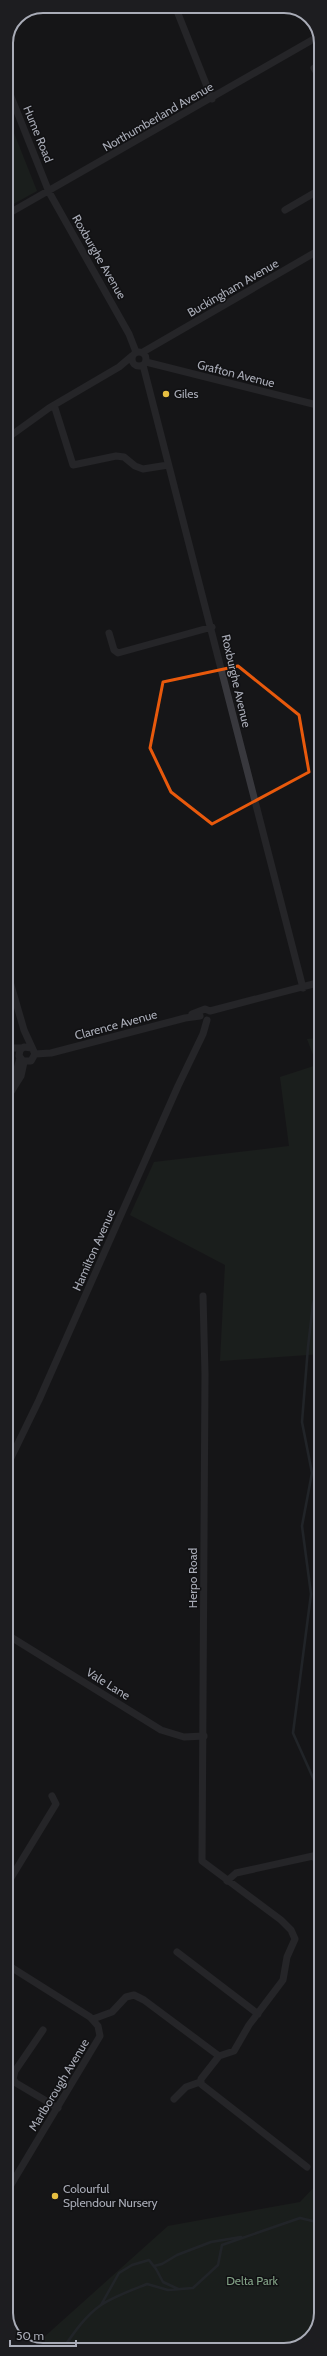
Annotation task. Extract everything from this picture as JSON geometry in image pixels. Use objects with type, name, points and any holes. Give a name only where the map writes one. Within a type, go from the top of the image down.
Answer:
[{"type":"street","points":[[178,13],[212,99]]},
{"type":"street","name":"Northumberland Avenue","points":[[13,211],[212,99],[314,39]]},
{"type":"street","name":"Hume Road","points":[[13,102],[49,192]]},
{"type":"street","name":"Roxburghe Avenue","points":[[49,192],[130,334],[139,358],[212,627],[246,773],[303,988]]},
{"type":"street","points":[[285,210],[314,193]]},
{"type":"street","name":"Buckingham Avenue","points":[[13,434],[54,405],[119,367],[139,358],[155,346],[314,253]]},
{"type":"street","name":"Grafton Avenue","points":[[139,358],[314,404]]},
{"type":"street","points":[[54,405],[73,465],[116,456],[124,457],[139,468],[168,465]]},
{"type":"street","points":[[109,633],[114,650],[118,653],[212,627]]},
{"type":"street","name":"Clarence Avenue","points":[[13,1051],[27,1056],[51,1053],[186,1018],[205,1015],[230,1006],[314,984]]},
{"type":"street","points":[[13,992],[24,1030],[27,1056],[13,1089]]},
{"type":"street","name":"Hamilton Avenue","points":[[13,1454],[39,1400],[200,1040],[205,1015]]},
{"type":"street","points":[[23,1048],[24,1030]]},
{"type":"street","name":"Clarence Avenue","points":[[13,1049],[23,1048],[27,1056]]},
{"type":"street","name":"Herpo Road","points":[[203,1296],[204,1736],[202,1861],[227,1880]]},
{"type":"street","name":"Vale Lane","points":[[13,1638],[161,1730],[184,1737],[204,1736]]},
{"type":"street","points":[[13,1875],[56,1804],[52,1796]]},
{"type":"street","points":[[174,2099],[186,2087],[200,2082],[219,2056],[234,2051],[285,1976],[287,1957],[295,1939],[281,1920],[227,1880],[236,1873],[314,1857]]},
{"type":"street","points":[[178,1952],[258,2014]]},
{"type":"street","points":[[13,1968],[93,2019],[112,2012],[123,2000],[134,1995],[144,2000],[219,2056]]},
{"type":"street","name":"Marlborough Avenue","points":[[13,2182],[98,2042],[100,2036],[98,2026],[93,2019]]},
{"type":"street","points":[[43,2030],[15,2071],[13,2079],[16,2083],[58,2108]]},
{"type":"street","points":[[200,2082],[307,2168]]},
{"type":"highlighted area","points":[[238,666],[299,715],[309,772],[265,797],[212,824],[171,792],[150,748],[163,682]]},
{"type":"green space","points":[[13,131],[37,191],[13,204]]},
{"type":"green space","points":[[314,1038],[314,1057],[307,1039]]},
{"type":"green space","points":[[314,1066],[314,1354],[220,1361],[225,1265],[130,1215],[154,1162],[289,1146],[280,1077]]},
{"type":"green space","name":"Delta Park","points":[[314,2187],[314,2317],[307,2333],[299,2339],[288,2343],[38,2343],[168,2226],[300,2202]]},
{"type":"waterway","points":[[314,1300],[308,1347],[302,1422],[312,1473],[302,1526],[311,1594],[293,1733],[314,1780]]},
{"type":"waterway","points":[[67,2343],[95,2309],[124,2293],[147,2284],[168,2290],[193,2288],[218,2265],[222,2245],[300,2218],[314,2221]]},
{"type":"waterway","points":[[154,2266],[162,2264],[177,2255],[211,2242],[241,2237]]},
{"type":"waterway","points":[[101,2305],[119,2273],[132,2265],[149,2260],[163,2282],[178,2289]]},
{"type":"place","name":"Giles","points":[[166,394]]},
{"type":"place","name":"Colourful Splendour Nursery","points":[[55,2196]]}]
